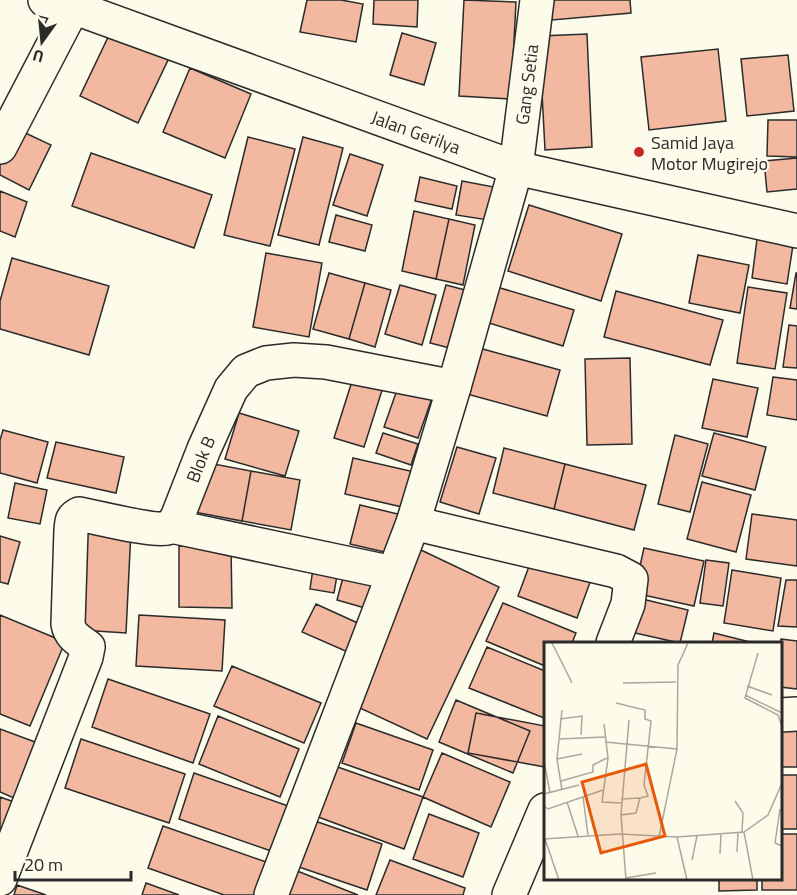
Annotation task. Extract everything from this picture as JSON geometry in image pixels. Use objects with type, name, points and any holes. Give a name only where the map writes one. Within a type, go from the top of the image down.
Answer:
[{"type":"street","name":"Gang Setia","points":[[271,895],[413,523],[454,387],[516,168],[537,0]]},
{"type":"street","name":"Jalan Gerilya","points":[[59,4],[516,168],[797,231]]},
{"type":"street","points":[[0,147],[59,4]]},
{"type":"street","name":"Blok B","points":[[171,526],[177,518],[231,389],[246,371],[266,363],[304,360],[326,362],[454,387]]},
{"type":"street","points":[[0,879],[86,657],[88,647],[69,631],[72,519],[79,513],[150,528],[165,529],[171,526],[393,573]]},
{"type":"street","points":[[413,523],[616,572],[631,579],[628,604],[613,642]]},
{"type":"street","points":[[782,715],[797,714]]},
{"type":"street","points":[[509,895],[544,812]]},
{"type":"building","points":[[307,0],[341,0],[363,4],[356,42],[300,32]]},
{"type":"building","points":[[374,0],[418,0],[417,27],[373,24]]},
{"type":"building","points":[[464,0],[516,2],[511,99],[459,96]]},
{"type":"building","points":[[551,0],[630,0],[631,13],[552,20]]},
{"type":"building","points":[[111,31],[169,58],[138,123],[80,96]]},
{"type":"building","points":[[402,33],[436,43],[424,85],[390,75]]},
{"type":"building","points":[[587,34],[592,147],[545,150],[539,36]]},
{"type":"building","points":[[718,49],[726,121],[649,130],[641,57]]},
{"type":"building","points":[[788,55],[794,111],[747,116],[741,59]]},
{"type":"building","points":[[190,68],[251,94],[225,158],[163,132]]},
{"type":"building","points":[[768,120],[797,120],[797,157],[767,156]]},
{"type":"building","points":[[17,129],[51,145],[29,190],[0,175],[0,164]]},
{"type":"building","points":[[248,137],[295,149],[270,246],[224,235]]},
{"type":"building","points":[[303,137],[343,148],[319,245],[278,235]]},
{"type":"building","points":[[91,153],[212,195],[194,248],[72,206]]},
{"type":"building","points":[[350,154],[383,165],[367,216],[333,205]]},
{"type":"building","points":[[797,158],[797,189],[767,192],[764,161]]},
{"type":"building","points":[[420,177],[457,186],[452,209],[415,201]]},
{"type":"building","points":[[462,181],[494,187],[488,220],[456,215]]},
{"type":"building","points":[[0,191],[27,202],[15,237],[0,231]]},
{"type":"building","points":[[529,205],[622,234],[601,301],[508,271]]},
{"type":"building","points":[[414,211],[449,219],[436,279],[402,271]]},
{"type":"building","points":[[336,215],[372,225],[365,251],[329,242]]},
{"type":"building","points":[[449,219],[475,225],[463,285],[436,279]]},
{"type":"building","points":[[757,239],[793,245],[787,284],[752,278]]},
{"type":"building","points":[[266,253],[322,263],[309,337],[253,327]]},
{"type":"building","points":[[698,255],[749,265],[740,313],[689,303]]},
{"type":"building","points":[[12,258],[109,286],[89,355],[0,329],[0,301]]},
{"type":"building","points":[[329,273],[365,283],[349,339],[313,329]]},
{"type":"building","points":[[797,273],[797,309],[790,308]]},
{"type":"building","points":[[365,283],[391,290],[375,347],[349,339]]},
{"type":"building","points":[[400,285],[436,295],[422,345],[385,334]]},
{"type":"building","points":[[446,285],[473,292],[458,350],[430,343]]},
{"type":"building","points":[[497,287],[574,310],[563,346],[486,322]]},
{"type":"building","points":[[748,287],[787,293],[775,369],[737,363]]},
{"type":"building","points":[[616,291],[723,320],[710,365],[604,337]]},
{"type":"building","points":[[789,325],[797,326],[797,368],[783,367]]},
{"type":"building","points":[[479,348],[560,370],[547,416],[467,394]]},
{"type":"building","points":[[630,358],[632,444],[587,445],[585,359]]},
{"type":"building","points":[[354,375],[384,384],[364,447],[334,438]]},
{"type":"building","points":[[773,377],[797,380],[797,420],[767,415]]},
{"type":"building","points":[[713,379],[758,388],[747,437],[702,428]]},
{"type":"building","points":[[398,387],[432,398],[418,438],[384,427]]},
{"type":"building","points":[[239,413],[299,431],[285,476],[225,459]]},
{"type":"building","points":[[3,430],[48,442],[37,483],[0,473],[0,440]]},
{"type":"building","points":[[383,433],[418,444],[411,465],[376,453]]},
{"type":"building","points":[[714,433],[766,447],[755,490],[702,476]]},
{"type":"building","points":[[675,435],[708,444],[690,512],[658,504]]},
{"type":"building","points":[[56,442],[124,457],[116,493],[47,478]]},
{"type":"building","points":[[457,447],[496,458],[479,514],[440,502]]},
{"type":"building","points":[[504,448],[565,464],[554,509],[493,493]]},
{"type":"building","points":[[353,458],[419,473],[411,509],[345,494]]},
{"type":"building","points":[[203,462],[251,471],[242,521],[194,512]]},
{"type":"building","points":[[565,464],[646,485],[634,530],[554,509]]},
{"type":"building","points":[[251,471],[300,480],[291,530],[242,521]]},
{"type":"building","points":[[702,482],[751,495],[736,552],[687,539]]},
{"type":"building","points":[[15,483],[47,490],[40,524],[8,518]]},
{"type":"building","points":[[360,505],[402,515],[393,554],[350,544]]},
{"type":"building","points":[[752,514],[797,520],[797,566],[746,559]]},
{"type":"building","points":[[86,528],[131,530],[126,633],[81,630]]},
{"type":"building","points":[[0,536],[20,542],[8,584],[0,582]]},
{"type":"building","points":[[317,542],[342,546],[334,593],[310,589]]},
{"type":"building","points":[[179,546],[231,546],[232,608],[179,607]]},
{"type":"building","points":[[644,548],[704,561],[694,606],[634,593]]},
{"type":"building","points":[[421,550],[499,587],[427,739],[349,703]]},
{"type":"building","points":[[350,551],[386,561],[372,610],[337,600]]},
{"type":"building","points":[[534,553],[593,574],[577,618],[518,596]]},
{"type":"building","points":[[706,560],[729,563],[723,606],[700,603]]},
{"type":"building","points":[[732,570],[781,578],[773,631],[724,623]]},
{"type":"building","points":[[786,580],[797,580],[797,627],[778,626]]},
{"type":"building","points":[[634,597],[688,610],[680,642],[626,631]]},
{"type":"building","points":[[503,603],[576,633],[572,642],[544,642],[544,666],[486,641]]},
{"type":"building","points":[[316,604],[362,625],[350,653],[302,632]]},
{"type":"building","points":[[0,615],[65,642],[30,726],[0,714]]},
{"type":"building","points":[[139,615],[225,620],[222,671],[136,666]]},
{"type":"building","points":[[714,633],[750,642],[712,642]]},
{"type":"building","points":[[781,639],[797,641],[797,689],[782,687]]},
{"type":"building","points":[[487,647],[544,671],[544,718],[469,688]]},
{"type":"building","points":[[232,666],[321,703],[304,743],[214,706]]},
{"type":"building","points":[[108,679],[210,714],[193,763],[92,727]]},
{"type":"building","points":[[456,700],[530,731],[513,773],[439,742]]},
{"type":"building","points":[[476,713],[544,726],[544,767],[468,753]]},
{"type":"building","points":[[218,716],[299,749],[280,797],[199,764]]},
{"type":"building","points":[[782,721],[797,722],[797,767],[782,767]]},
{"type":"building","points":[[356,723],[433,750],[419,790],[342,763]]},
{"type":"building","points":[[0,729],[35,742],[14,798],[0,792]]},
{"type":"building","points":[[81,739],[185,774],[169,823],[65,788]]},
{"type":"building","points":[[442,753],[510,782],[491,827],[423,797]]},
{"type":"building","points":[[332,765],[423,797],[404,849],[313,815]]},
{"type":"building","points":[[194,773],[291,807],[274,852],[179,819]]},
{"type":"building","points":[[782,775],[797,775],[797,829],[782,829]]},
{"type":"building","points":[[0,797],[17,803],[0,838]]},
{"type":"building","points":[[429,814],[479,833],[463,877],[413,859]]},
{"type":"building","points":[[309,819],[382,844],[367,890],[293,865]]},
{"type":"building","points":[[163,826],[269,863],[258,895],[224,895],[148,868]]},
{"type":"building","points":[[782,834],[797,834],[797,890],[762,890],[762,880],[782,880]]},
{"type":"building","points":[[390,860],[465,888],[463,895],[376,895]]},
{"type":"building","points":[[287,867],[358,895],[276,895]]},
{"type":"building","points":[[719,880],[757,880],[757,890],[719,891]]},
{"type":"building","points":[[146,883],[179,895],[142,895]]},
{"type":"building","points":[[17,885],[46,895],[14,895]]},
{"type":"place","name":"Samid Jaya Motor Mugirejo","points":[[639,152]]}]
